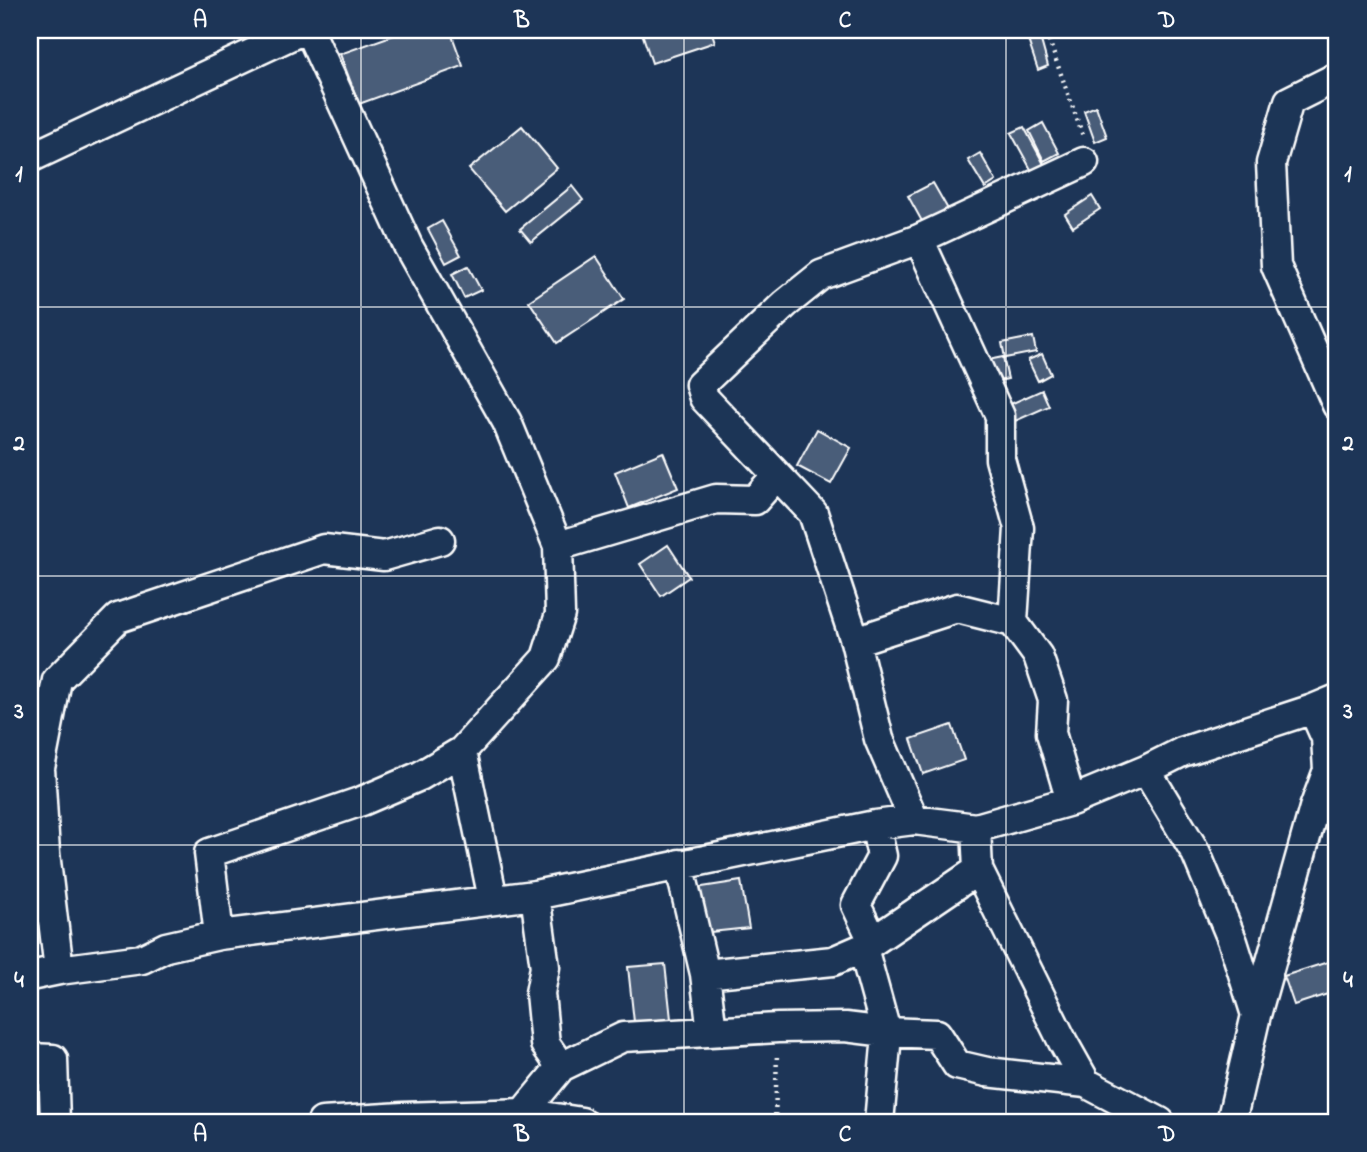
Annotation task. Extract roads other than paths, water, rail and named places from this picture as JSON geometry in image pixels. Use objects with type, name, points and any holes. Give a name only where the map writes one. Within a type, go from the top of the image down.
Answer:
[{"type":"street","points":[[30,158],[302,30]]},
{"type":"street","points":[[219,934],[209,853],[362,801],[420,776],[462,751],[545,658],[560,614],[558,546],[507,422],[408,246],[309,30]]},
{"type":"street","points":[[1337,78],[1289,101],[1271,163],[1276,266],[1337,405]]},
{"type":"street","points":[[914,820],[879,739],[855,641],[813,513],[704,398],[700,385],[785,304],[821,275],[919,239],[1084,162]]},
{"type":"street","points":[[919,239],[1000,416],[1000,459],[1020,528],[1013,622]]},
{"type":"street","points":[[558,546],[716,499],[755,500],[778,475]]},
{"type":"street","points":[[59,970],[45,853],[40,768],[57,680],[118,618],[324,549],[384,556],[440,540]]},
{"type":"street","points":[[855,641],[957,608],[1013,622],[1038,656],[1053,700],[1051,733],[1071,801]]},
{"type":"street","points":[[30,976],[142,959],[166,947],[219,934],[536,895],[876,825],[914,820],[976,828],[1071,801],[1146,770],[1182,751],[1325,704],[1328,770],[1314,808],[1256,1015],[1231,1122]]},
{"type":"street","points":[[462,751],[493,899]]},
{"type":"street","points":[[1146,770],[1196,853],[1233,942],[1256,1015]]},
{"type":"street","points":[[876,825],[882,856],[856,905],[868,945],[886,1032],[879,1122]]},
{"type":"street","points":[[976,828],[978,870],[1086,1083]]},
{"type":"street","points":[[679,864],[705,974],[712,1032]]},
{"type":"street","points":[[705,974],[832,961],[868,945],[978,870]]},
{"type":"street","points":[[536,895],[545,967],[540,993],[544,1044],[561,1067]]},
{"type":"street","points":[[523,1113],[561,1067],[623,1037],[845,1027],[937,1034],[957,1065],[987,1072],[1086,1083],[1160,1122]]},
{"type":"street","points":[[30,1058],[53,1059],[55,1122]]},
{"type":"street","points":[[321,1122],[523,1113],[580,1122]]}]
